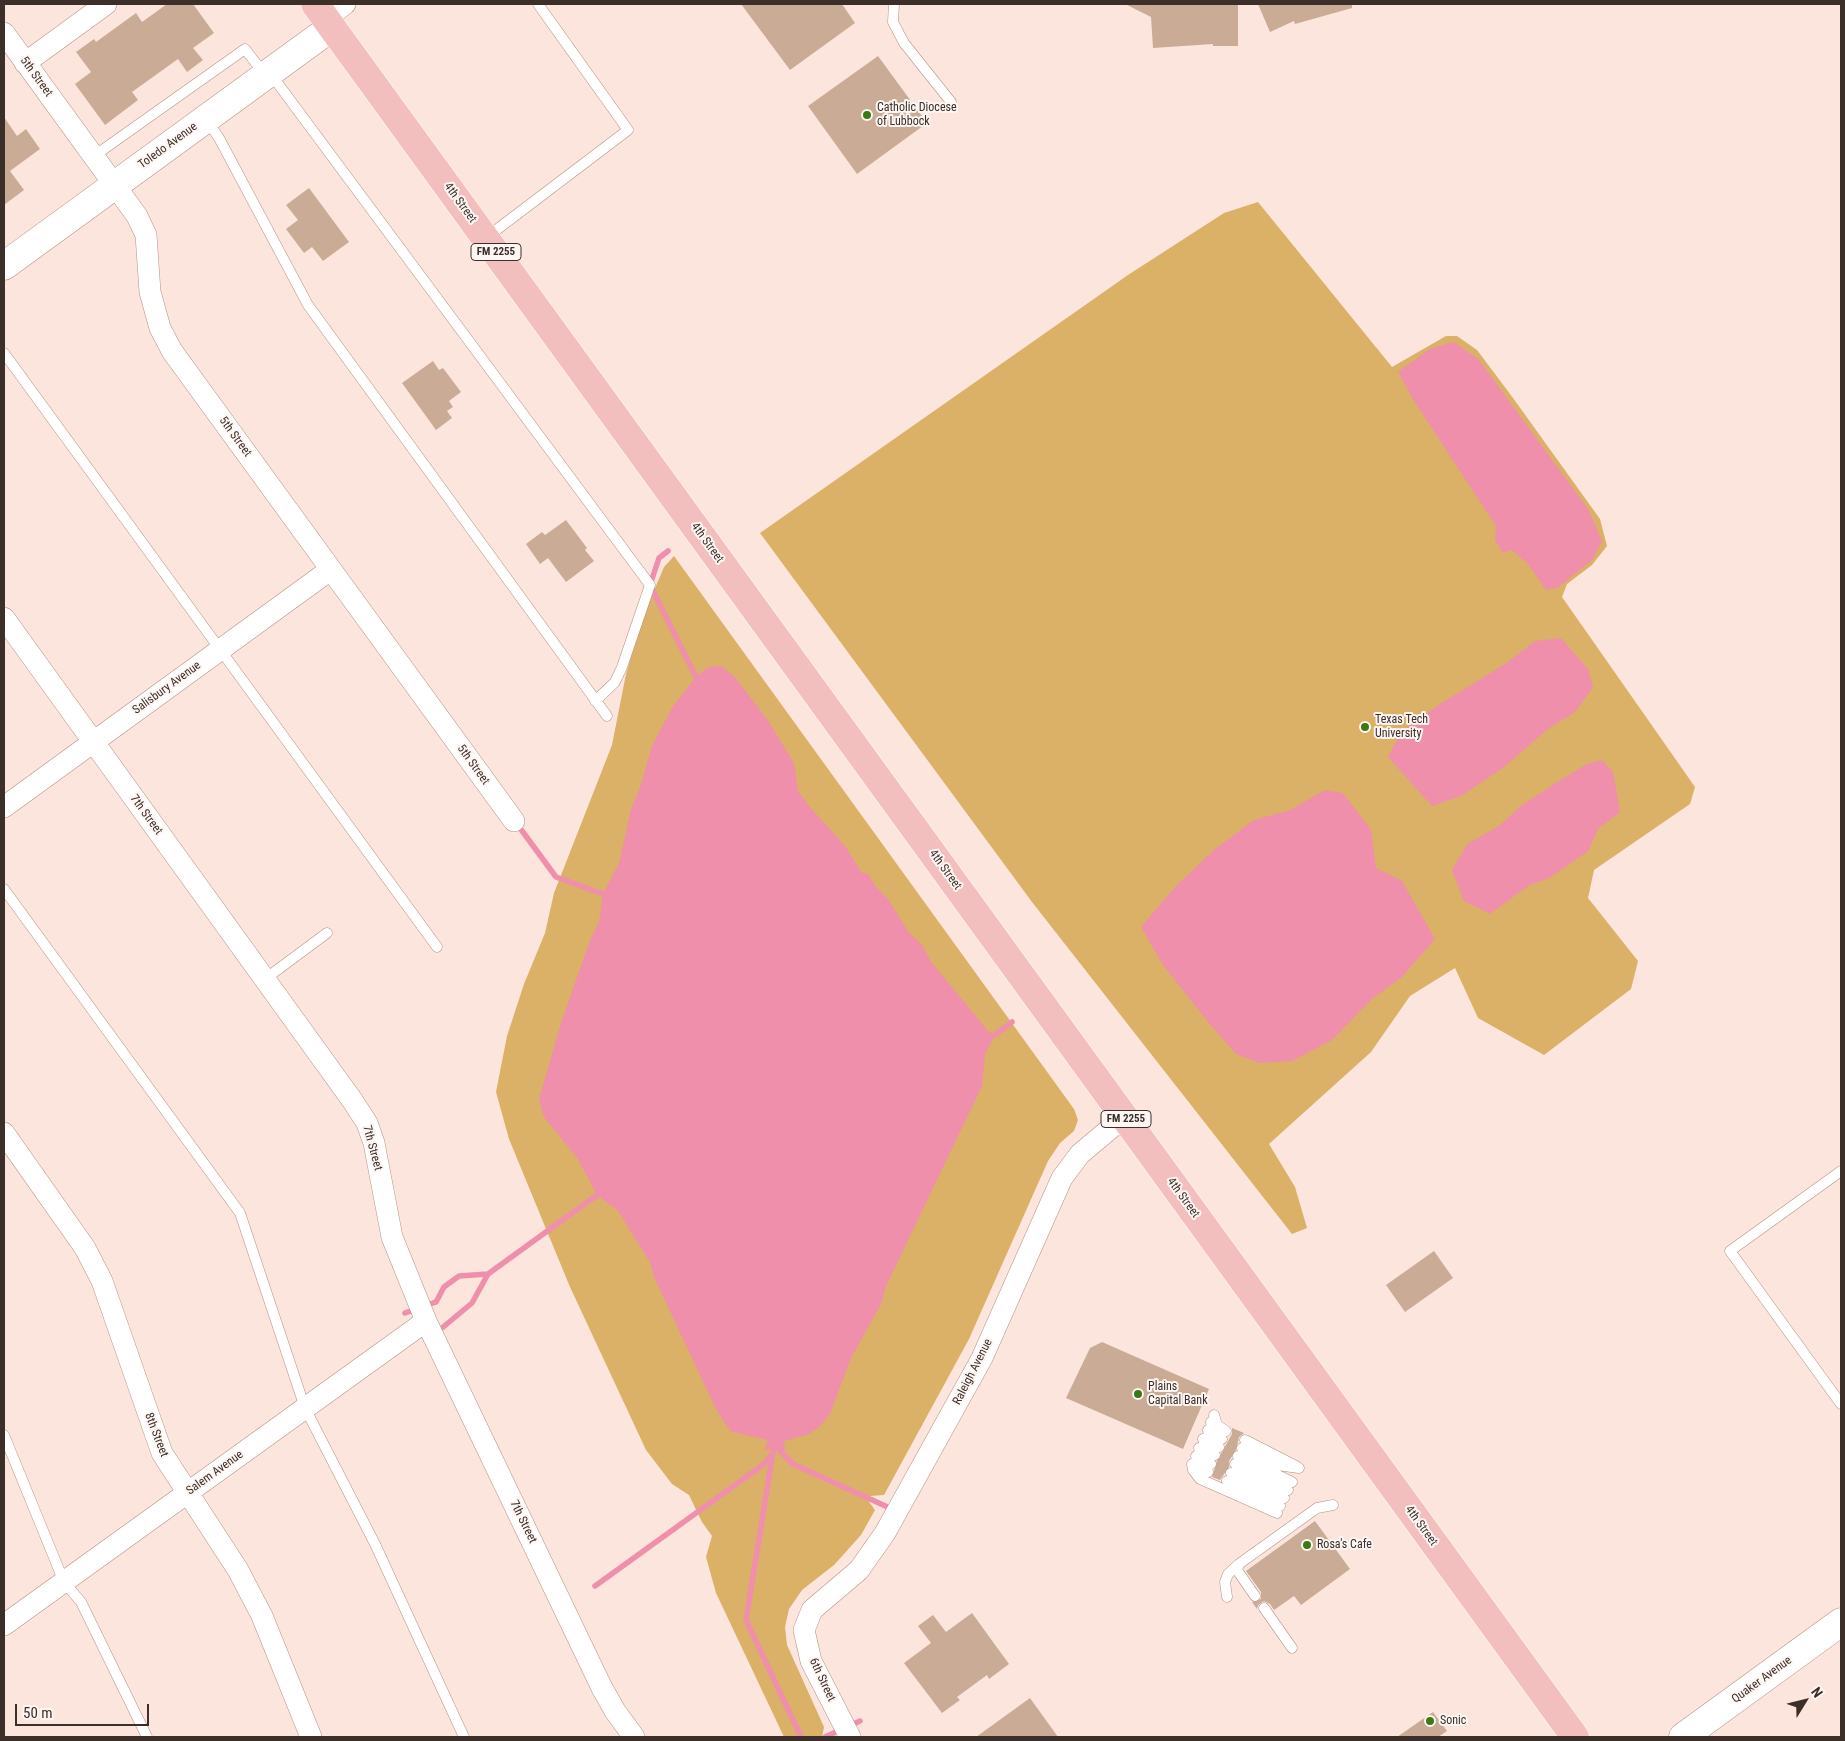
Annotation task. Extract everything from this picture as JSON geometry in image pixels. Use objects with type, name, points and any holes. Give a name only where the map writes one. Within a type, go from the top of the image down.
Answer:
[{"type":"main road","name":"4th Street","points":[[329,13],[486,238],[1575,1737]]},
{"type":"street","points":[[25,63],[106,4]]},
{"type":"street","name":"Toledo Avenue","points":[[6,259],[115,186],[267,74],[329,13]]},
{"type":"street","name":"5th Street","points":[[4,33],[137,216],[146,235],[150,292],[160,328],[172,351],[514,821]]},
{"type":"street","name":"Salisbury Avenue","points":[[4,807],[330,570]]},
{"type":"street","name":"7th Street","points":[[4,618],[367,1123],[374,1143],[392,1237],[426,1321],[602,1688],[615,1711],[634,1737]]},
{"type":"street","name":"Raleigh Avenue","points":[[808,1620],[812,1610],[859,1570],[885,1533],[982,1358],[1062,1178],[1080,1154],[1124,1116]]},
{"type":"street","name":"8th Street","points":[[4,1134],[85,1248],[102,1281],[162,1453],[238,1570],[262,1616],[311,1737]]},
{"type":"street","name":"Salem Avenue","points":[[4,1625],[426,1321]]},
{"type":"street","name":"6th Street","points":[[808,1620],[804,1630],[811,1661],[850,1737]]},
{"type":"street","name":"Quaker Avenue","points":[[1683,1737],[1841,1622]]},
{"type":"lane","points":[[486,238],[628,130],[538,4]]},
{"type":"lane","points":[[894,4],[893,22],[904,43],[951,102]]},
{"type":"lane","points":[[94,156],[245,49],[267,74],[650,585],[622,667],[615,682],[596,701]]},
{"type":"lane","points":[[206,119],[219,138],[308,305],[607,716]]},
{"type":"lane","points":[[4,354],[437,947]]},
{"type":"lane","points":[[4,889],[240,1213],[305,1408],[375,1544],[464,1737]]},
{"type":"lane","points":[[264,979],[327,932]]},
{"type":"lane","points":[[1841,1171],[1730,1251],[1841,1404]]},
{"type":"lane","points":[[1217,1452],[1213,1432],[1203,1439],[1193,1470],[1200,1479],[1284,1498]]},
{"type":"lane","points":[[4,1435],[64,1582],[81,1602],[147,1737]]},
{"type":"lane","points":[[1203,1439],[1199,1466],[1217,1452]]},
{"type":"lane","points":[[1203,1439],[1206,1448],[1217,1452]]},
{"type":"lane","points":[[1236,1461],[1284,1498]]},
{"type":"lane","points":[[1236,1461],[1284,1498]]},
{"type":"lane","points":[[1236,1461],[1299,1468]]},
{"type":"lane","points":[[1227,1597],[1225,1582],[1228,1574],[1239,1564],[1317,1508],[1333,1505]]},
{"type":"lane","points":[[1239,1564],[1237,1570],[1255,1596]]},
{"type":"lane","points":[[1264,1608],[1292,1648]]},
{"type":"shaded area","points":[[1258,202],[1392,367],[1446,336],[1457,336],[1477,350],[1513,398],[1600,519],[1607,546],[1592,565],[1567,584],[1562,597],[1695,787],[1690,804],[1594,870],[1588,898],[1638,961],[1631,989],[1544,1055],[1478,1018],[1455,968],[1410,996],[1371,1052],[1269,1144],[1295,1187],[1307,1228],[1292,1234],[1032,902],[760,533],[1128,275],[1224,213]]},
{"type":"shaded area","points":[[1454,342],[1479,360],[1588,509],[1602,541],[1593,559],[1559,587],[1546,590],[1528,564],[1512,550],[1503,553],[1495,540],[1496,526],[1414,401],[1398,372],[1430,349]]},
{"type":"shaded area","points":[[674,556],[1074,1109],[1078,1120],[1074,1131],[1060,1143],[1048,1161],[969,1339],[884,1495],[870,1496],[867,1499],[875,1510],[861,1535],[834,1565],[802,1590],[789,1609],[785,1627],[787,1645],[824,1727],[822,1737],[784,1737],[716,1593],[706,1557],[712,1536],[702,1522],[689,1495],[672,1484],[646,1450],[570,1287],[509,1139],[496,1092],[507,1036],[524,984],[545,933],[554,893],[612,745],[626,674],[642,619],[664,567]]},
{"type":"shaded area","points":[[1561,638],[1588,669],[1593,687],[1575,712],[1549,728],[1504,767],[1461,796],[1432,806],[1388,757],[1401,732],[1440,704],[1505,664],[1535,641]]},
{"type":"shaded area","points":[[721,666],[735,677],[769,722],[794,763],[798,791],[809,806],[845,846],[862,873],[868,874],[876,887],[888,899],[909,933],[921,944],[932,963],[988,1031],[995,1035],[985,1054],[982,1086],[886,1286],[881,1304],[851,1358],[830,1414],[819,1427],[809,1434],[784,1441],[785,1451],[764,1449],[768,1440],[732,1432],[726,1425],[715,1407],[654,1277],[650,1262],[618,1211],[597,1195],[578,1159],[544,1117],[539,1099],[561,1023],[590,940],[599,922],[603,894],[619,863],[631,809],[640,788],[652,746],[673,706],[696,677],[708,667]]},
{"type":"shaded area","points":[[1602,760],[1613,772],[1620,812],[1598,829],[1588,851],[1551,877],[1528,886],[1490,914],[1464,901],[1452,870],[1467,844],[1499,826],[1522,805],[1562,779],[1587,764]]},
{"type":"shaded area","points":[[1325,790],[1343,793],[1371,830],[1376,868],[1402,881],[1435,939],[1402,977],[1373,998],[1332,1040],[1292,1061],[1259,1063],[1236,1054],[1208,1022],[1163,965],[1141,927],[1175,887],[1215,849],[1254,820],[1290,810]]},
{"type":"building","points":[[167,4],[193,4],[214,33],[193,48],[203,60],[187,72],[178,59],[132,92],[138,100],[105,125],[75,84],[91,72],[76,52],[94,39],[96,42],[136,13],[142,22]]},
{"type":"building","points":[[741,4],[842,4],[855,23],[790,70]]},
{"type":"building","points":[[1125,4],[1238,4],[1238,46],[1213,46],[1213,44],[1153,48],[1151,17]]},
{"type":"building","points":[[1258,4],[1352,4],[1352,8],[1295,24],[1294,21],[1270,32]]},
{"type":"building","name":"Catholic Diocese of Lubbock","points":[[878,56],[927,123],[857,174],[808,106]]},
{"type":"building","points":[[4,117],[17,136],[26,129],[40,149],[10,171],[24,190],[4,205]]},
{"type":"building","points":[[309,188],[349,242],[323,261],[312,247],[304,253],[286,229],[298,220],[286,205]]},
{"type":"building","points":[[433,361],[439,370],[443,368],[461,392],[449,401],[453,407],[447,411],[452,418],[436,430],[402,383]]},
{"type":"building","points":[[566,520],[587,548],[585,550],[594,561],[566,582],[548,558],[540,564],[526,544],[542,532],[545,535]]},
{"type":"building","points":[[1434,1251],[1453,1278],[1405,1312],[1386,1285]]},
{"type":"building","name":"Plains Capital Bank","points":[[1102,1342],[1209,1389],[1183,1449],[1066,1398],[1090,1348]]},
{"type":"building","points":[[1232,1428],[1244,1433],[1239,1437],[1236,1450],[1229,1461],[1229,1467],[1220,1480],[1212,1477],[1217,1461],[1232,1434]]},
{"type":"building","name":"Rosa's Cafe","points":[[1315,1521],[1350,1569],[1301,1605],[1294,1596],[1274,1610],[1270,1604],[1264,1601],[1258,1605],[1257,1609],[1252,1602],[1261,1599],[1261,1592],[1246,1571]]},
{"type":"building","points":[[972,1613],[1009,1664],[989,1679],[987,1675],[957,1697],[960,1700],[942,1713],[904,1663],[931,1643],[918,1626],[933,1615],[946,1632]]},
{"type":"building","points":[[1030,1698],[1058,1737],[976,1737]]},
{"type":"building","name":"Sonic","points":[[1433,1712],[1447,1731],[1438,1737],[1397,1737]]},
{"type":"waterway","points":[[668,551],[659,558],[650,585],[696,677]]},
{"type":"waterway","points":[[517,824],[556,877],[603,894]]},
{"type":"waterway","points":[[995,1035],[1012,1022]]},
{"type":"waterway","points":[[405,1313],[436,1302],[444,1287],[459,1276],[488,1274],[597,1195]]},
{"type":"waterway","points":[[436,1333],[472,1303],[488,1274]]},
{"type":"waterway","points":[[780,1451],[793,1464],[892,1509]]},
{"type":"waterway","points":[[773,1452],[746,1620],[801,1737]]},
{"type":"waterway","points":[[595,1586],[764,1464],[771,1455]]},
{"type":"waterway","points":[[825,1737],[860,1721]]},
{"type":"place","name":"Catholic Diocese of Lubbock","points":[[867,115]]},
{"type":"place","name":"Texas Tech University","points":[[1365,727]]},
{"type":"place","name":"Plains Capital Bank","points":[[1138,1394]]},
{"type":"place","name":"Rosa's Cafe","points":[[1307,1545]]},
{"type":"place","name":"Sonic","points":[[1430,1721]]}]
